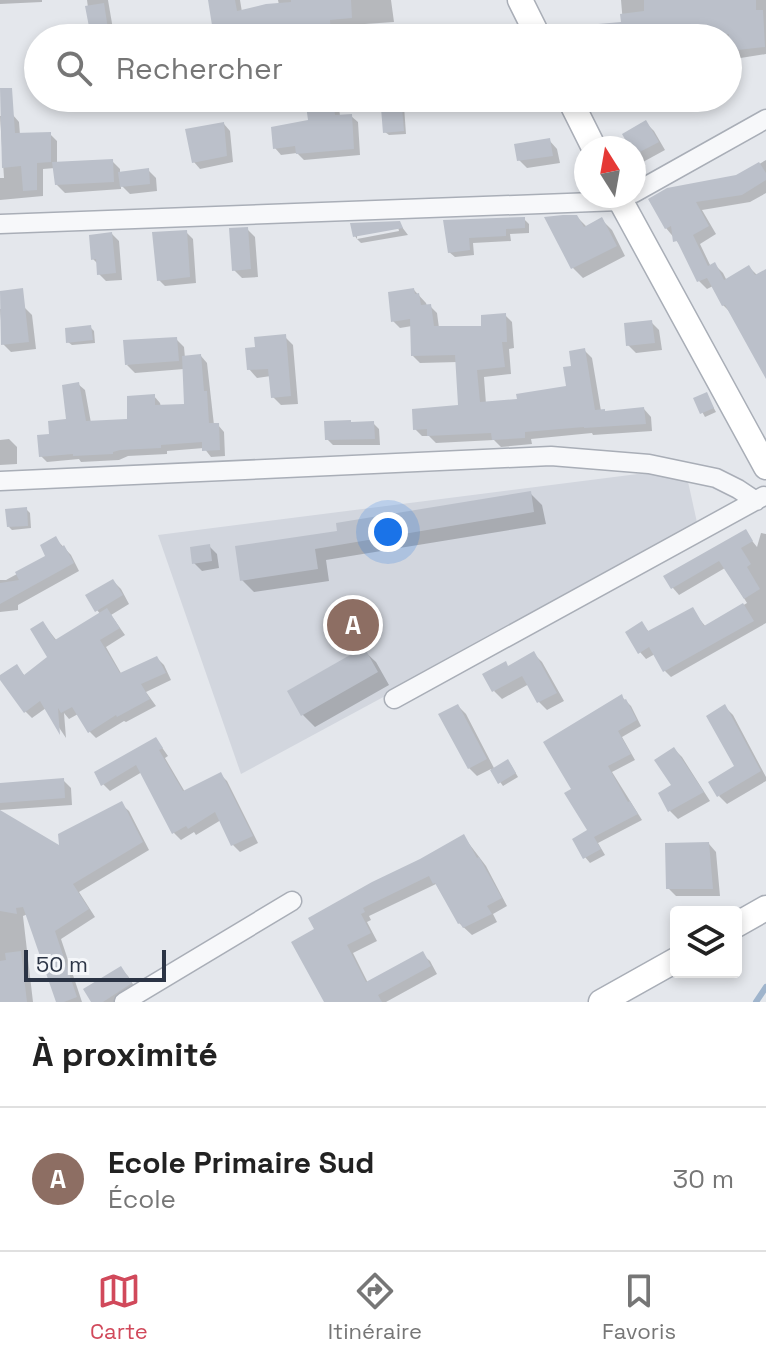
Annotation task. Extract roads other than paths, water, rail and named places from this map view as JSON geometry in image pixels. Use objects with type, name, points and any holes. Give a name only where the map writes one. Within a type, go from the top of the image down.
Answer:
[{"type":"main road","points":[[520,0],[532,24]]},
{"type":"main road","points":[[576,112],[588,136]]},
{"type":"main road","points":[[631,208],[766,467]]},
{"type":"main road","points":[[742,922],[766,908]]},
{"type":"main road","points":[[601,1002],[670,963]]},
{"type":"street","points":[[646,185],[766,119]]},
{"type":"street","points":[[0,224],[574,198]]},
{"type":"street","points":[[0,481],[551,456],[649,464],[716,478],[761,498]]},
{"type":"street","points":[[394,699],[761,498]]},
{"type":"street","points":[[124,1002],[292,901]]},
{"type":"waterway","points":[[756,1002],[766,987]]},
{"type":"place","name":"Ecole Primaire Sud","points":[[353,625]]}]
